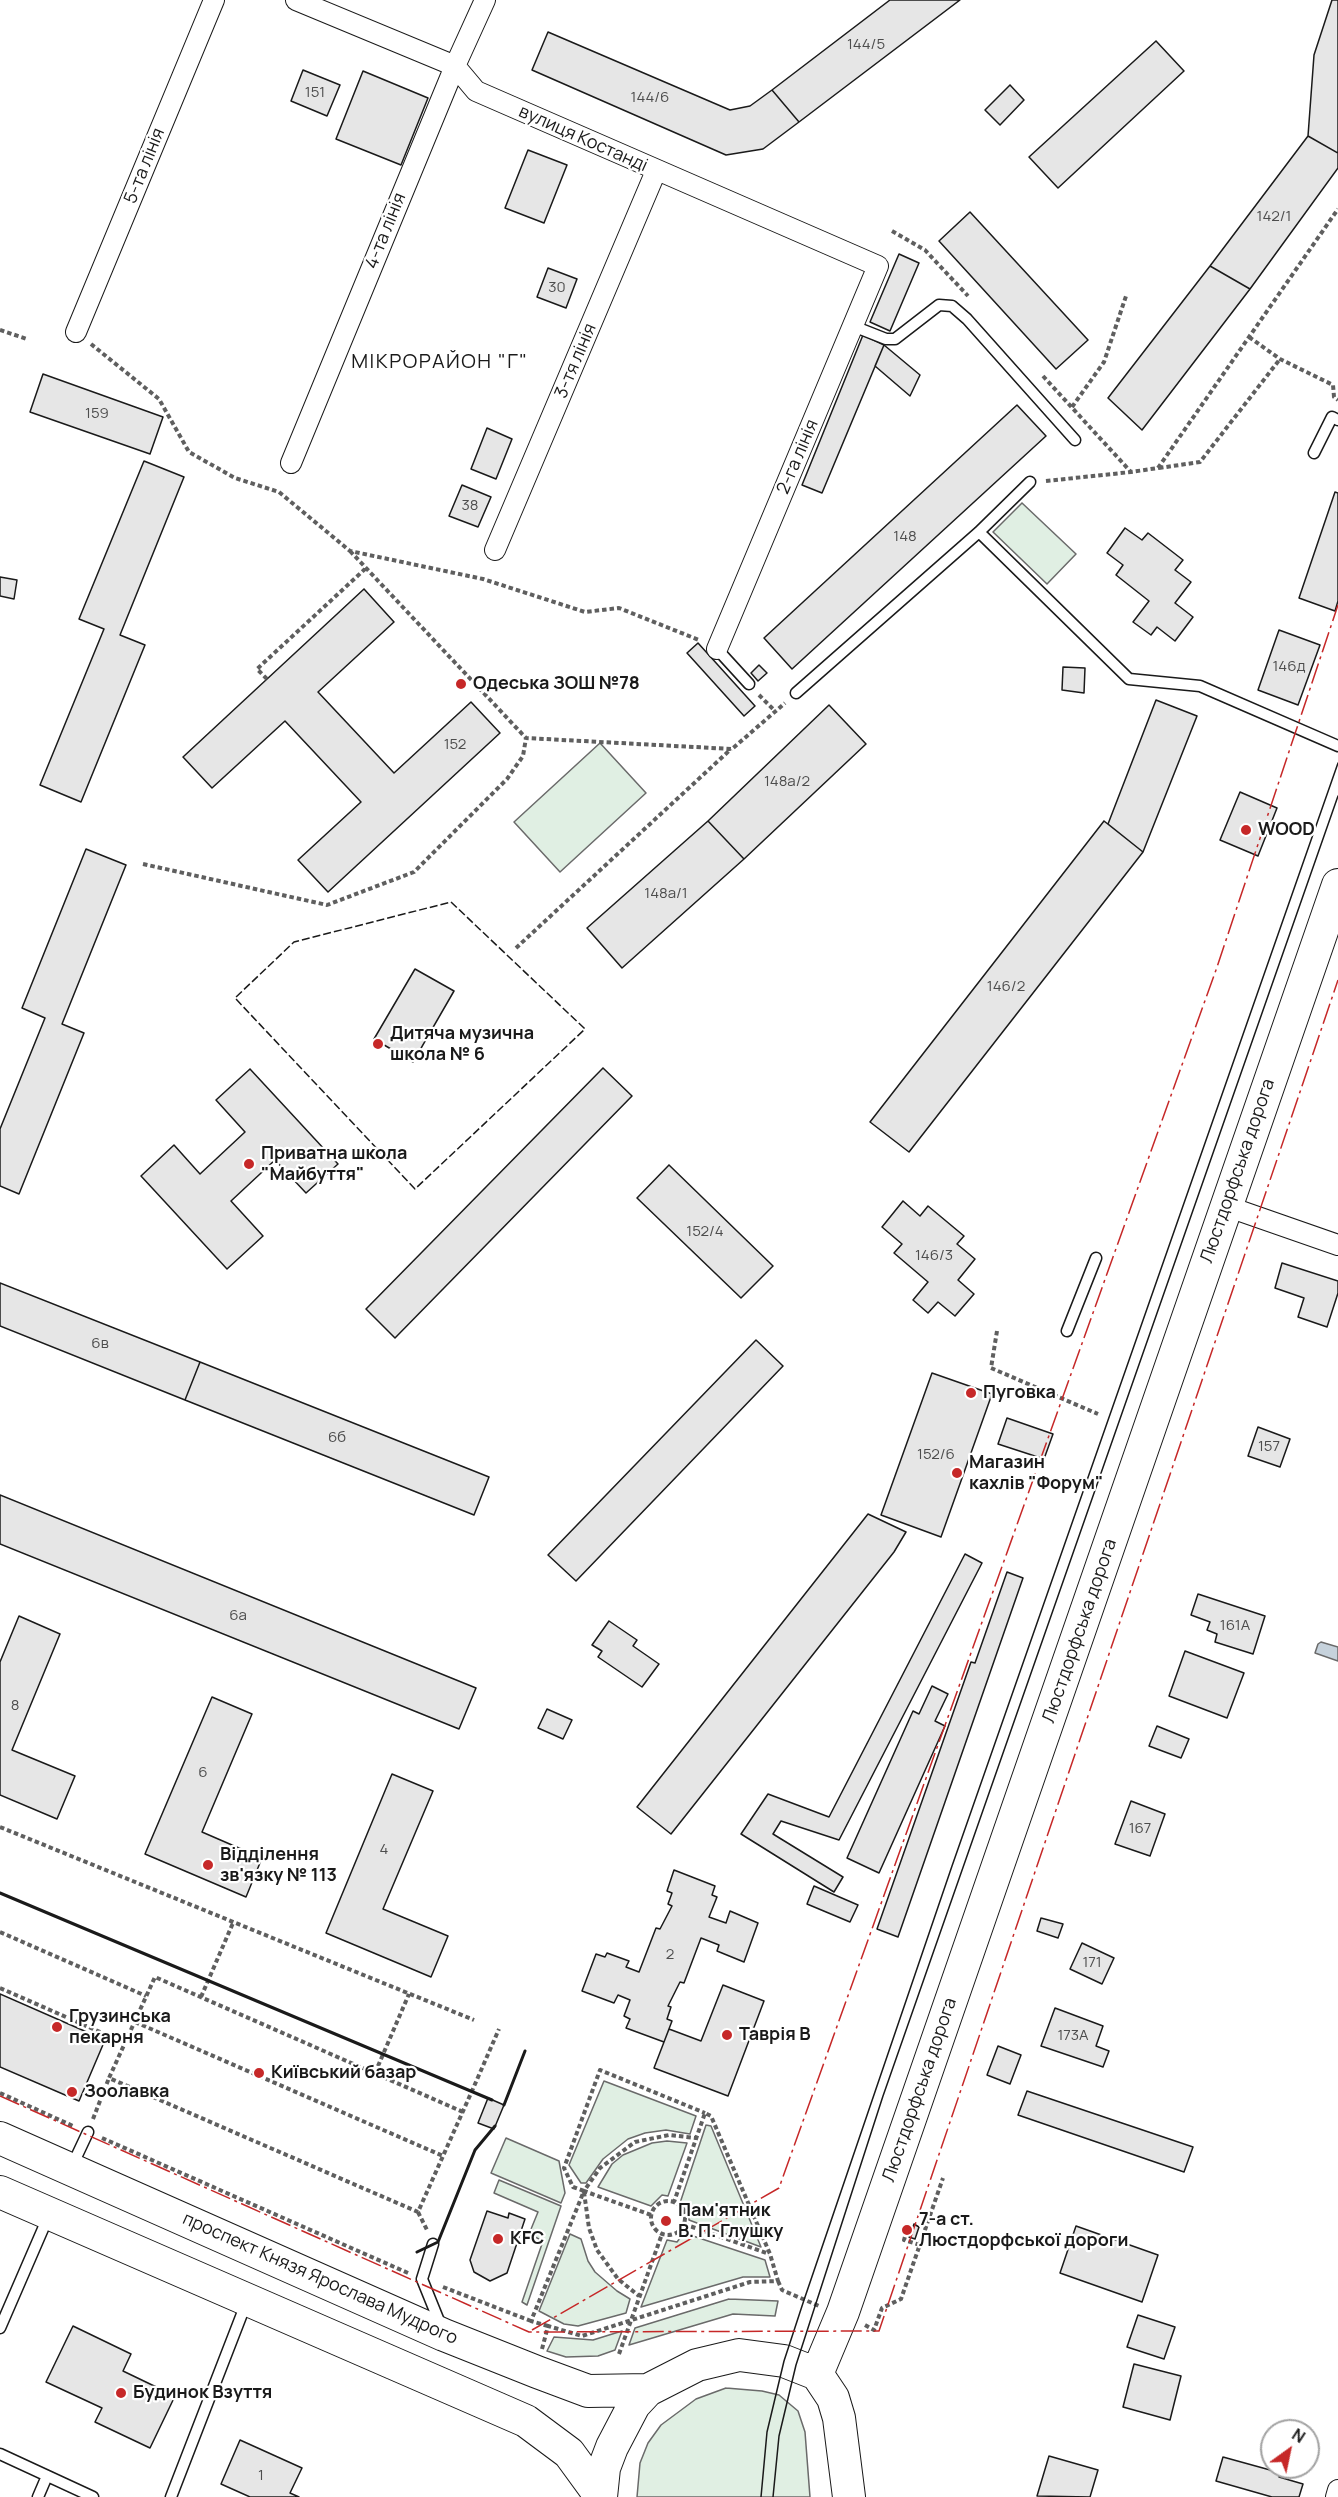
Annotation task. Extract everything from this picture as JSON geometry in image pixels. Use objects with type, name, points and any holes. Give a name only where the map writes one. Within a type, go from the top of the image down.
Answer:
[{"type":"main road","name":"Люстдорфська дорога","points":[[817,2374],[843,2312],[1338,885]]},
{"type":"main road","name":"проспект Князя Ярослава Мудрого","points":[[0,2138],[444,2335],[588,2391],[648,2390]]},
{"type":"main road","points":[[0,2192],[526,2421],[569,2453],[601,2497]]},
{"type":"main road","points":[[601,2497],[604,2468],[612,2447],[634,2405],[648,2390],[698,2365],[740,2355],[784,2361],[817,2374],[833,2398],[839,2418],[849,2497]]},
{"type":"street","name":"5-та лінія","points":[[76,332],[214,0]]},
{"type":"street","name":"вулиця Костанді","points":[[296,0],[455,66],[476,91],[878,266]]},
{"type":"street","name":"4-та лінія","points":[[291,463],[455,66],[485,0]]},
{"type":"street","name":"3-тя лінія","points":[[495,550],[656,171]]},
{"type":"street","name":"2-га лінія","points":[[717,649],[878,266]]},
{"type":"street","points":[[1226,1206],[1338,1245]]},
{"type":"street","points":[[1336,2497],[1338,2490]]},
{"type":"lane","points":[[853,326],[886,339],[895,339],[939,304],[952,306],[968,319],[1075,440]]},
{"type":"lane","points":[[1314,453],[1332,417],[1338,420]]},
{"type":"lane","points":[[796,693],[979,532],[1030,482]]},
{"type":"lane","points":[[979,532],[1129,679],[1200,686],[1338,746]]},
{"type":"lane","points":[[717,649],[749,684]]},
{"type":"lane","points":[[1066,1331],[1096,1258]]},
{"type":"lane","points":[[71,2169],[88,2132]]},
{"type":"lane","points":[[0,2328],[49,2214]]},
{"type":"lane","points":[[433,2244],[422,2279],[444,2335]]},
{"type":"lane","points":[[171,2497],[247,2301]]},
{"type":"lane","points":[[0,2454],[93,2497]]},
{"type":"lane","points":[[38,2497],[47,2476]]},
{"type":"path","points":[[1158,468],[1338,209]]},
{"type":"path","points":[[892,231],[926,250],[974,303]]},
{"type":"path","points":[[1072,407],[1104,362],[1126,296]]},
{"type":"path","points":[[0,330],[27,339]]},
{"type":"path","points":[[76,332],[159,399],[189,452],[236,478],[279,492],[350,551],[526,738],[732,749]]},
{"type":"path","points":[[1249,337],[1280,359],[1333,385],[1334,397],[1338,400]]},
{"type":"path","points":[[1030,482],[1131,472],[1200,462],[1280,359]]},
{"type":"path","points":[[1039,372],[1131,472]]},
{"type":"path","points":[[350,551],[483,579],[585,612],[620,608],[685,633],[717,649]]},
{"type":"path","points":[[267,679],[257,669],[365,569]]},
{"type":"path","points":[[749,684],[775,711]]},
{"type":"path","points":[[516,948],[796,693]]},
{"type":"path","points":[[143,864],[327,905],[414,872],[507,779],[523,756],[526,738]]},
{"type":"path","points":[[997,1330],[991,1368],[1098,1414]]},
{"type":"path","points":[[0,1827],[474,2019]]},
{"type":"path","points":[[201,1996],[233,1923]]},
{"type":"path","points":[[0,1932],[146,1996]]},
{"type":"path","points":[[88,2132],[109,2078],[155,1977],[463,2112]]},
{"type":"path","points":[[0,1988],[125,2043]]},
{"type":"path","points":[[375,2073],[409,1994]]},
{"type":"path","points":[[135,2022],[443,2156]]},
{"type":"path","points":[[109,2078],[418,2212],[499,2029]]},
{"type":"path","points":[[0,2093],[422,2279],[531,2321],[582,2336],[750,2282],[778,2281],[770,2254],[711,2116],[600,2070],[564,2168],[573,2187],[651,2215]]},
{"type":"path","points":[[674,2202],[705,2113]]},
{"type":"path","points":[[531,2321],[584,2191],[600,2169],[635,2142],[669,2135],[696,2138]]},
{"type":"path","points":[[584,2191],[589,2228],[597,2250],[618,2280],[639,2296]]},
{"type":"path","points":[[674,2202],[685,2213],[684,2224],[678,2232],[662,2234],[652,2224],[651,2215],[659,2203],[674,2202]]},
{"type":"path","points":[[684,2224],[770,2254]]},
{"type":"path","points":[[907,2230],[904,2240],[920,2245]]},
{"type":"path","points":[[620,2354],[662,2234]]},
{"type":"path","points":[[541,2355],[548,2326]]},
{"type":"green space","points":[[1022,503],[1076,554],[1047,584],[993,532]]},
{"type":"green space","points":[[600,743],[646,793],[560,872],[514,822]]},
{"type":"green space","points":[[604,2081],[696,2116],[690,2134],[666,2130],[645,2133],[628,2139],[603,2159],[586,2183],[581,2183],[569,2165]]},
{"type":"green space","points":[[706,2125],[711,2126],[761,2247],[689,2220],[689,2214],[680,2203]]},
{"type":"green space","points":[[506,2138],[559,2161],[565,2193],[561,2203],[491,2173]]},
{"type":"green space","points":[[667,2141],[687,2143],[668,2196],[662,2195],[651,2206],[598,2187],[612,2164],[623,2155],[652,2143]]},
{"type":"green space","points":[[499,2180],[561,2206],[527,2305],[522,2302],[543,2241],[529,2234],[538,2212],[494,2193]]},
{"type":"green space","points":[[684,2233],[765,2260],[770,2277],[743,2277],[641,2307],[667,2240],[677,2242]]},
{"type":"green space","points":[[570,2234],[581,2239],[588,2261],[595,2272],[630,2299],[626,2313],[578,2326],[564,2324],[539,2311]]},
{"type":"green space","points":[[729,2299],[778,2301],[775,2316],[733,2314],[629,2345],[635,2328]]},
{"type":"green space","points":[[622,2331],[615,2350],[598,2356],[566,2357],[547,2351],[554,2337],[593,2340]]},
{"type":"green space","points":[[726,2388],[779,2395],[798,2411],[805,2432],[810,2497],[637,2497],[640,2463],[648,2443],[661,2425],[696,2399]]},
{"type":"shaded area","points":[[1321,1642],[1338,1647],[1338,1661],[1315,1653]]},
{"type":"building","points":[[890,0],[960,0],[799,122],[772,90]]},
{"type":"building","points":[[1332,0],[1338,0],[1338,153],[1308,136],[1314,55]]},
{"type":"building","points":[[548,32],[730,110],[750,106],[772,90],[799,122],[763,149],[726,155],[532,70]]},
{"type":"building","points":[[1156,41],[1184,71],[1058,188],[1029,157]]},
{"type":"building","points":[[303,70],[340,85],[327,116],[291,101]]},
{"type":"building","points":[[363,71],[428,98],[401,165],[336,139]]},
{"type":"building","points":[[1010,85],[1024,100],[1000,125],[985,110]]},
{"type":"building","points":[[1308,136],[1338,153],[1338,168],[1250,289],[1210,266]]},
{"type":"building","points":[[528,150],[567,165],[544,223],[505,208]]},
{"type":"building","points":[[970,212],[1088,340],[1056,369],[939,241]]},
{"type":"building","points":[[899,254],[919,263],[890,331],[870,322]]},
{"type":"building","points":[[1210,266],[1250,289],[1142,430],[1108,398]]},
{"type":"building","points":[[548,268],[577,279],[566,308],[537,297]]},
{"type":"building","points":[[863,335],[884,345],[822,493],[802,485]]},
{"type":"building","points":[[884,345],[920,375],[910,396],[875,366]]},
{"type":"building","points":[[43,374],[163,417],[150,454],[30,412]]},
{"type":"building","points":[[1017,405],[1046,436],[792,669],[764,638]]},
{"type":"building","points":[[487,428],[512,439],[496,479],[471,469]]},
{"type":"building","points":[[144,461],[184,477],[120,635],[145,645],[81,802],[40,785],[104,629],[79,619]]},
{"type":"building","points":[[462,485],[491,497],[478,527],[449,516]]},
{"type":"building","points":[[1335,492],[1338,493],[1338,601],[1335,611],[1299,598]]},
{"type":"building","points":[[1125,528],[1142,540],[1148,533],[1183,560],[1175,570],[1191,582],[1175,603],[1193,617],[1175,641],[1157,627],[1151,635],[1133,622],[1149,601],[1116,575],[1123,565],[1107,553]]},
{"type":"building","points":[[0,577],[17,580],[14,599],[0,596]]},
{"type":"building","points":[[364,589],[394,622],[318,692],[394,773],[471,702],[500,733],[328,892],[298,860],[361,802],[285,721],[212,788],[183,757]]},
{"type":"building","points":[[1279,630],[1320,645],[1298,705],[1258,690]]},
{"type":"building","points":[[698,643],[755,706],[744,716],[687,653]]},
{"type":"building","points":[[759,665],[767,673],[758,681],[751,673]]},
{"type":"building","points":[[1063,667],[1085,668],[1084,693],[1062,690]]},
{"type":"building","points":[[1156,700],[1197,716],[1143,852],[1108,824]]},
{"type":"building","points":[[829,705],[866,744],[744,859],[708,821]]},
{"type":"building","name":"WOOD","points":[[1240,792],[1277,808],[1258,856],[1220,840]]},
{"type":"building","points":[[708,821],[744,859],[622,968],[587,928]]},
{"type":"building","points":[[1104,821],[1143,852],[909,1152],[870,1122]]},
{"type":"building","points":[[86,849],[126,865],[62,1024],[84,1033],[19,1194],[0,1186],[0,1129],[45,1018],[22,1008]]},
{"type":"building","points":[[415,969],[454,991],[413,1062],[374,1039]]},
{"type":"building","points":[[603,1068],[632,1096],[395,1338],[366,1309]]},
{"type":"building","points":[[250,1069],[338,1164],[306,1193],[275,1160],[231,1201],[263,1236],[227,1269],[141,1176],[174,1145],[200,1174],[245,1132],[216,1100]]},
{"type":"building","points":[[669,1165],[773,1266],[741,1298],[637,1198]]},
{"type":"building","points":[[903,1201],[920,1216],[928,1206],[964,1236],[957,1244],[975,1259],[958,1280],[974,1294],[955,1316],[938,1302],[928,1313],[913,1300],[928,1282],[894,1253],[902,1244],[882,1227]]},
{"type":"building","points":[[1282,1263],[1338,1281],[1338,1293],[1327,1327],[1298,1317],[1304,1298],[1275,1288]]},
{"type":"building","points":[[0,1283],[200,1362],[185,1400],[0,1326]]},
{"type":"building","points":[[756,1340],[783,1366],[576,1581],[548,1555]]},
{"type":"building","points":[[200,1362],[489,1477],[474,1515],[185,1400]]},
{"type":"building","points":[[932,1373],[992,1394],[941,1537],[881,1515]]},
{"type":"building","points":[[1007,1418],[1053,1434],[1044,1459],[998,1444]]},
{"type":"building","points":[[1258,1427],[1290,1439],[1280,1467],[1248,1456]]},
{"type":"building","points":[[0,1495],[476,1688],[459,1729],[0,1544]]},
{"type":"building","points":[[868,1514],[906,1532],[894,1552],[671,1834],[637,1807]]},
{"type":"building","points":[[965,1554],[982,1563],[839,1840],[781,1821],[773,1834],[843,1877],[834,1892],[741,1834],[768,1794],[829,1817]]},
{"type":"building","points":[[1007,1572],[1023,1578],[898,1937],[877,1929],[971,1662],[975,1663]]},
{"type":"building","points":[[1198,1594],[1265,1616],[1253,1654],[1215,1642],[1217,1634],[1207,1630],[1210,1622],[1191,1615]]},
{"type":"building","points":[[19,1616],[60,1634],[12,1750],[75,1776],[57,1819],[0,1795],[0,1662]]},
{"type":"building","points":[[609,1621],[637,1640],[633,1646],[659,1664],[642,1687],[598,1657],[602,1651],[592,1645]]},
{"type":"building","points":[[1185,1651],[1244,1673],[1227,1718],[1169,1696]]},
{"type":"building","points":[[932,1686],[948,1694],[935,1721],[945,1726],[879,1873],[847,1858],[913,1711],[919,1714]]},
{"type":"building","points":[[212,1697],[252,1714],[202,1832],[262,1858],[246,1897],[145,1854]]},
{"type":"building","points":[[547,1709],[572,1720],[563,1739],[538,1728]]},
{"type":"building","points":[[1157,1726],[1189,1739],[1181,1758],[1149,1746]]},
{"type":"building","points":[[392,1774],[433,1791],[383,1909],[448,1936],[431,1977],[326,1933]]},
{"type":"building","points":[[1131,1801],[1165,1814],[1150,1856],[1115,1844]]},
{"type":"building","points":[[674,1870],[715,1886],[712,1895],[717,1897],[709,1917],[726,1923],[730,1911],[758,1923],[744,1962],[717,1951],[719,1945],[701,1938],[684,1983],[680,1982],[668,2006],[671,2007],[667,2019],[672,2021],[664,2042],[626,2028],[630,2019],[624,2016],[630,2000],[618,1995],[614,2003],[582,1991],[596,1954],[605,1957],[607,1953],[629,1961],[626,1967],[639,1972],[656,1928],[660,1929],[672,1906],[668,1904],[672,1893],[667,1891]]},
{"type":"building","points":[[814,1886],[858,1905],[850,1922],[807,1904]]},
{"type":"building","points":[[1041,1918],[1063,1924],[1058,1938],[1037,1931]]},
{"type":"building","points":[[1082,1943],[1114,1958],[1102,1984],[1070,1969]]},
{"type":"building","name":"Таврія В","points":[[723,1985],[764,2001],[728,2096],[654,2068],[669,2029],[701,2041]]},
{"type":"building","points":[[0,1994],[105,2040],[79,2101],[0,2067]]},
{"type":"building","points":[[1055,2008],[1103,2026],[1096,2046],[1109,2051],[1103,2067],[1041,2046]]},
{"type":"building","points":[[998,2046],[1021,2055],[1010,2084],[987,2075]]},
{"type":"building","points":[[1027,2091],[1193,2147],[1184,2172],[1018,2115]]},
{"type":"building","points":[[488,2098],[504,2105],[494,2129],[478,2123]]},
{"type":"building","name":"KFC","points":[[487,2211],[508,2218],[509,2213],[525,2219],[507,2273],[490,2281],[474,2272],[470,2260]]},
{"type":"building","points":[[914,2224],[919,2227],[915,2239],[909,2237]]},
{"type":"building","points":[[1076,2226],[1158,2255],[1142,2302],[1060,2273]]},
{"type":"building","points":[[1138,2315],[1175,2327],[1164,2359],[1127,2347]]},
{"type":"building","points":[[73,2326],[131,2354],[123,2371],[175,2396],[150,2448],[95,2422],[102,2408],[46,2382]]},
{"type":"building","points":[[1134,2364],[1181,2376],[1170,2420],[1123,2407]]},
{"type":"building","points":[[240,2440],[302,2468],[290,2493],[299,2497],[250,2497],[221,2484]]},
{"type":"building","points":[[1049,2456],[1098,2470],[1090,2497],[1037,2496]]},
{"type":"building","points":[[1223,2457],[1260,2467],[1260,2479],[1286,2479],[1303,2484],[1299,2497],[1272,2497],[1216,2481]]},
{"type":"tram line","points":[[761,2497],[767,2432],[784,2361],[804,2300],[952,1866],[1338,763]]},
{"type":"tram line","points":[[773,2497],[779,2436],[796,2365],[883,2096],[1338,796]]},
{"type":"fence","points":[[451,902],[585,1029],[415,1189],[235,998],[294,942],[451,902]]},
{"type":"wall","points":[[0,1893],[492,2100]]},
{"type":"wall","points":[[504,2105],[525,2051]]},
{"type":"wall","points":[[417,2252],[438,2242],[475,2150],[495,2126]]},
{"type":"power","points":[[532,2330],[779,2188],[1216,970],[1338,605]]},
{"type":"power","points":[[0,2096],[529,2332],[879,2331],[1338,980]]},
{"type":"place","name":"Одеська ЗОШ №78","points":[[461,684]]},
{"type":"place","name":"WOOD","points":[[1246,830]]},
{"type":"place","name":"Дитяча музична школа № 6","points":[[378,1044]]},
{"type":"place","name":"Приватна школа \"Майбуття\"","points":[[249,1164]]},
{"type":"place","name":"Пуговка","points":[[971,1393]]},
{"type":"place","name":"Магазин кахлів \"Форум\"","points":[[957,1473]]},
{"type":"place","name":"Відділення зв'язку № 113","points":[[208,1865]]},
{"type":"place","name":"Грузинська пекарня","points":[[57,2027]]},
{"type":"place","name":"Таврія В","points":[[727,2035]]},
{"type":"place","name":"Київський базар","points":[[259,2073]]},
{"type":"place","name":"Зоолавка","points":[[72,2092]]},
{"type":"place","name":"Пам'ятник В. П. Глушку","points":[[666,2221]]},
{"type":"place","name":"7-а ст. Люстдорфської дороги","points":[[907,2230]]},
{"type":"place","name":"KFC","points":[[498,2239]]},
{"type":"place","name":"Будинок Взуття","points":[[121,2393]]},
{"type":"district","name":"МІКРОРАЙОН \"Г\"","points":[[440,362]]}]
